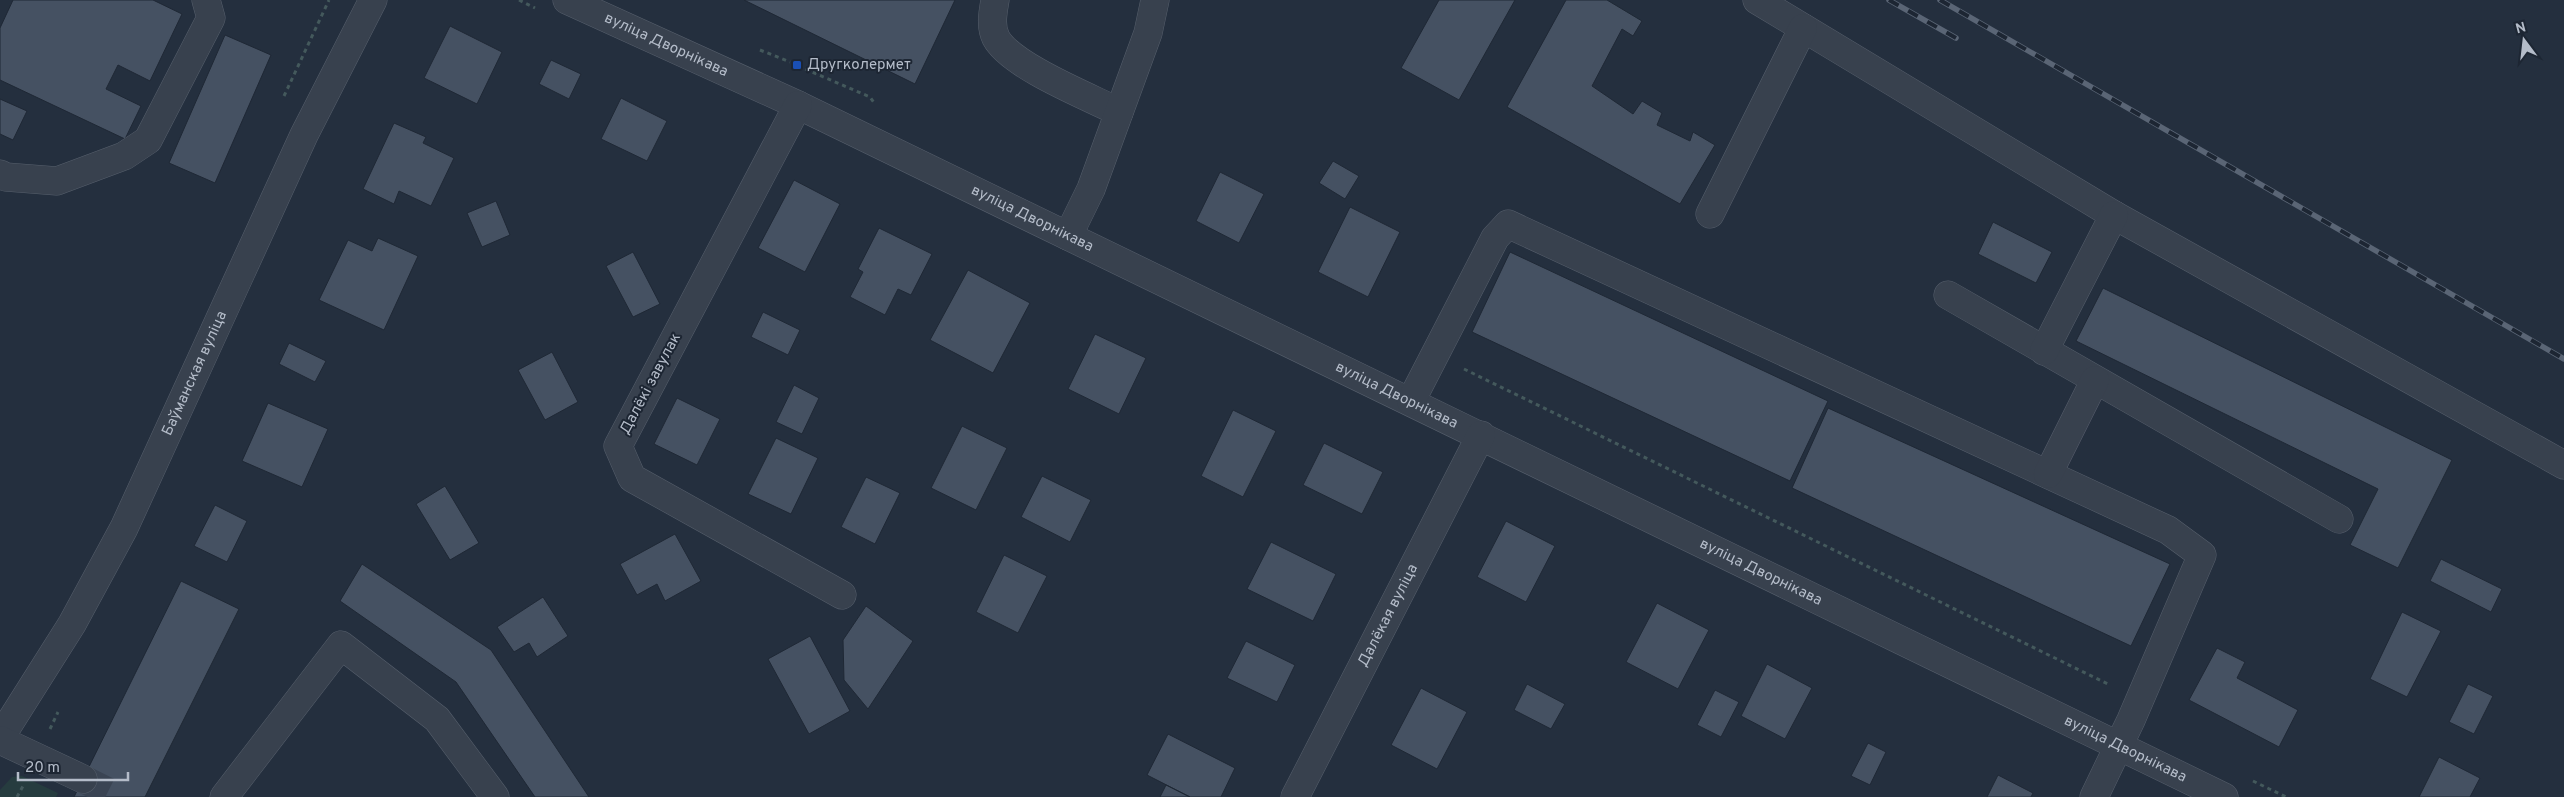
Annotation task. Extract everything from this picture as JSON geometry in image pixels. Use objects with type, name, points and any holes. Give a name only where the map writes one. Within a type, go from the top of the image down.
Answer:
[{"type":"street","points":[[0,174],[6,177],[57,181],[124,156],[148,140],[211,18],[206,0]]},
{"type":"street","name":"Баўманская вуліца","points":[[0,739],[72,624],[124,528],[304,135],[373,0]]},
{"type":"street","name":"вуліца Дворнікава","points":[[566,0],[798,105],[1482,435],[2224,797]]},
{"type":"street","points":[[995,0],[992,16],[996,38],[1022,65],[1119,112]]},
{"type":"street","points":[[1068,236],[1091,189],[1148,33],[1155,0]]},
{"type":"street","points":[[1757,0],[2114,215],[2564,465]]},
{"type":"street","points":[[1710,214],[1802,28]]},
{"type":"street","name":"Далёкі завулак","points":[[798,105],[618,446],[632,478],[842,595]]},
{"type":"street","points":[[2044,351],[2114,215]]},
{"type":"street","points":[[1411,401],[1495,238],[1508,224],[2168,530],[2202,555],[2140,700],[2094,797]]},
{"type":"street","points":[[1948,295],[2340,519]]},
{"type":"street","points":[[2048,474],[2095,380]]},
{"type":"street","name":"Далёкая вуліца","points":[[1294,797],[1482,435]]},
{"type":"street","points":[[224,797],[341,645],[437,719],[495,797]]},
{"type":"street","points":[[0,739],[83,779]]},
{"type":"path","points":[[1435,355],[2140,700]]},
{"type":"green space","points":[[22,776],[58,793],[56,797],[0,797],[0,790],[12,777]]},
{"type":"building","points":[[13,0],[153,0],[182,14],[150,81],[118,65],[106,89],[141,106],[125,139],[0,80],[0,28]]},
{"type":"building","points":[[744,0],[955,0],[915,84]]},
{"type":"building","points":[[1439,0],[1515,0],[1459,100],[1401,68]]},
{"type":"building","points":[[1566,0],[1607,0],[1642,21],[1633,36],[1622,29],[1592,86],[1633,114],[1642,101],[1662,113],[1657,125],[1690,141],[1693,132],[1715,145],[1680,204],[1507,107]]},
{"type":"building","points":[[450,26],[502,52],[477,104],[424,78]]},
{"type":"building","points":[[225,35],[271,55],[215,183],[169,163]]},
{"type":"building","points":[[551,60],[581,74],[569,99],[539,84]]},
{"type":"building","points":[[621,98],[667,121],[647,161],[601,139]]},
{"type":"building","points":[[0,99],[27,111],[13,140],[0,134]]},
{"type":"building","points":[[394,123],[426,137],[423,143],[454,158],[431,206],[399,191],[394,204],[363,189]]},
{"type":"building","points":[[1333,161],[1359,176],[1345,199],[1319,183]]},
{"type":"building","points":[[1220,172],[1264,194],[1239,243],[1196,221]]},
{"type":"building","points":[[794,180],[840,204],[805,272],[758,248]]},
{"type":"building","points":[[496,201],[510,235],[482,247],[467,213]]},
{"type":"building","points":[[1350,207],[1400,232],[1368,297],[1318,272]]},
{"type":"building","points":[[1993,222],[2052,252],[2036,283],[1978,254]]},
{"type":"building","points":[[879,228],[932,254],[911,295],[898,289],[885,315],[850,297],[863,272],[858,269]]},
{"type":"building","points":[[378,238],[418,256],[384,330],[319,300],[348,240],[372,251]]},
{"type":"building","points":[[633,252],[660,304],[633,317],[606,266]]},
{"type":"building","points":[[1510,252],[1828,401],[1790,481],[1472,332]]},
{"type":"building","points":[[968,270],[1030,303],[993,373],[930,340]]},
{"type":"building","points":[[2103,288],[2452,460],[2398,568],[2350,545],[2378,489],[2076,341]]},
{"type":"building","points":[[763,312],[800,330],[788,355],[751,337]]},
{"type":"building","points":[[1095,334],[1146,358],[1119,414],[1068,389]]},
{"type":"building","points":[[289,343],[326,361],[315,382],[279,364]]},
{"type":"building","points":[[552,352],[578,402],[545,420],[518,370]]},
{"type":"building","points":[[794,385],[819,398],[802,434],[776,422]]},
{"type":"building","points":[[677,398],[720,419],[697,465],[654,444]]},
{"type":"building","points":[[268,403],[328,429],[302,487],[242,461]]},
{"type":"building","points":[[1828,408],[2170,564],[2131,646],[1792,488]]},
{"type":"building","points":[[1233,410],[1276,431],[1243,497],[1201,476]]},
{"type":"building","points":[[962,426],[1007,448],[976,510],[931,488]]},
{"type":"building","points":[[776,438],[818,458],[791,514],[748,494]]},
{"type":"building","points":[[1324,443],[1383,472],[1362,514],[1303,485]]},
{"type":"building","points":[[1042,476],[1091,500],[1070,542],[1021,517]]},
{"type":"building","points":[[866,477],[900,493],[875,544],[841,527]]},
{"type":"building","points":[[445,486],[479,543],[450,560],[416,504]]},
{"type":"building","points":[[215,505],[247,521],[227,562],[194,546]]},
{"type":"building","points":[[1506,521],[1555,546],[1526,602],[1477,577]]},
{"type":"building","points":[[675,534],[701,581],[665,601],[657,584],[637,595],[620,564]]},
{"type":"building","points":[[1271,542],[1336,574],[1313,621],[1247,589]]},
{"type":"building","points":[[1004,555],[1047,576],[1018,633],[976,612]]},
{"type":"building","points":[[2441,559],[2502,589],[2491,612],[2430,581]]},
{"type":"building","points":[[362,564],[491,650],[589,797],[535,797],[456,682],[340,601]]},
{"type":"building","points":[[181,581],[239,609],[145,797],[74,797]]},
{"type":"building","points":[[543,597],[568,636],[537,657],[529,643],[514,652],[497,627]]},
{"type":"building","points":[[1657,603],[1709,630],[1678,689],[1626,662]]},
{"type":"building","points":[[866,606],[913,641],[868,709],[844,680],[843,640]]},
{"type":"building","points":[[2402,612],[2441,631],[2407,697],[2370,679]]},
{"type":"building","points":[[810,636],[850,711],[809,734],[768,659]]},
{"type":"building","points":[[1246,641],[1295,665],[1277,702],[1227,678]]},
{"type":"building","points":[[2217,648],[2245,662],[2237,678],[2298,710],[2279,747],[2189,700]]},
{"type":"building","points":[[1767,664],[1812,688],[1785,739],[1741,716]]},
{"type":"building","points":[[1527,684],[1565,704],[1551,729],[1514,710]]},
{"type":"building","points":[[2468,684],[2493,696],[2474,734],[2449,722]]},
{"type":"building","points":[[1421,688],[1467,712],[1437,769],[1391,745]]},
{"type":"building","points":[[1715,690],[1739,702],[1721,737],[1697,725]]},
{"type":"building","points":[[1168,734],[1235,768],[1221,797],[1190,797],[1147,775]]},
{"type":"building","points":[[1868,743],[1886,752],[1870,785],[1851,776]]},
{"type":"building","points":[[2439,757],[2480,778],[2470,797],[2419,797]]},
{"type":"building","points":[[1998,775],[2033,793],[2031,797],[1987,797]]},
{"type":"building","points":[[1166,785],[1190,797],[1160,797]]},
{"type":"tunnel","points":[[83,779],[119,797]]},
{"type":"railway","points":[[1889,0],[1956,38]]},
{"type":"railway","points":[[1940,0],[2564,359]]},
{"type":"place","name":"Другколермет","points":[[797,65]]}]
